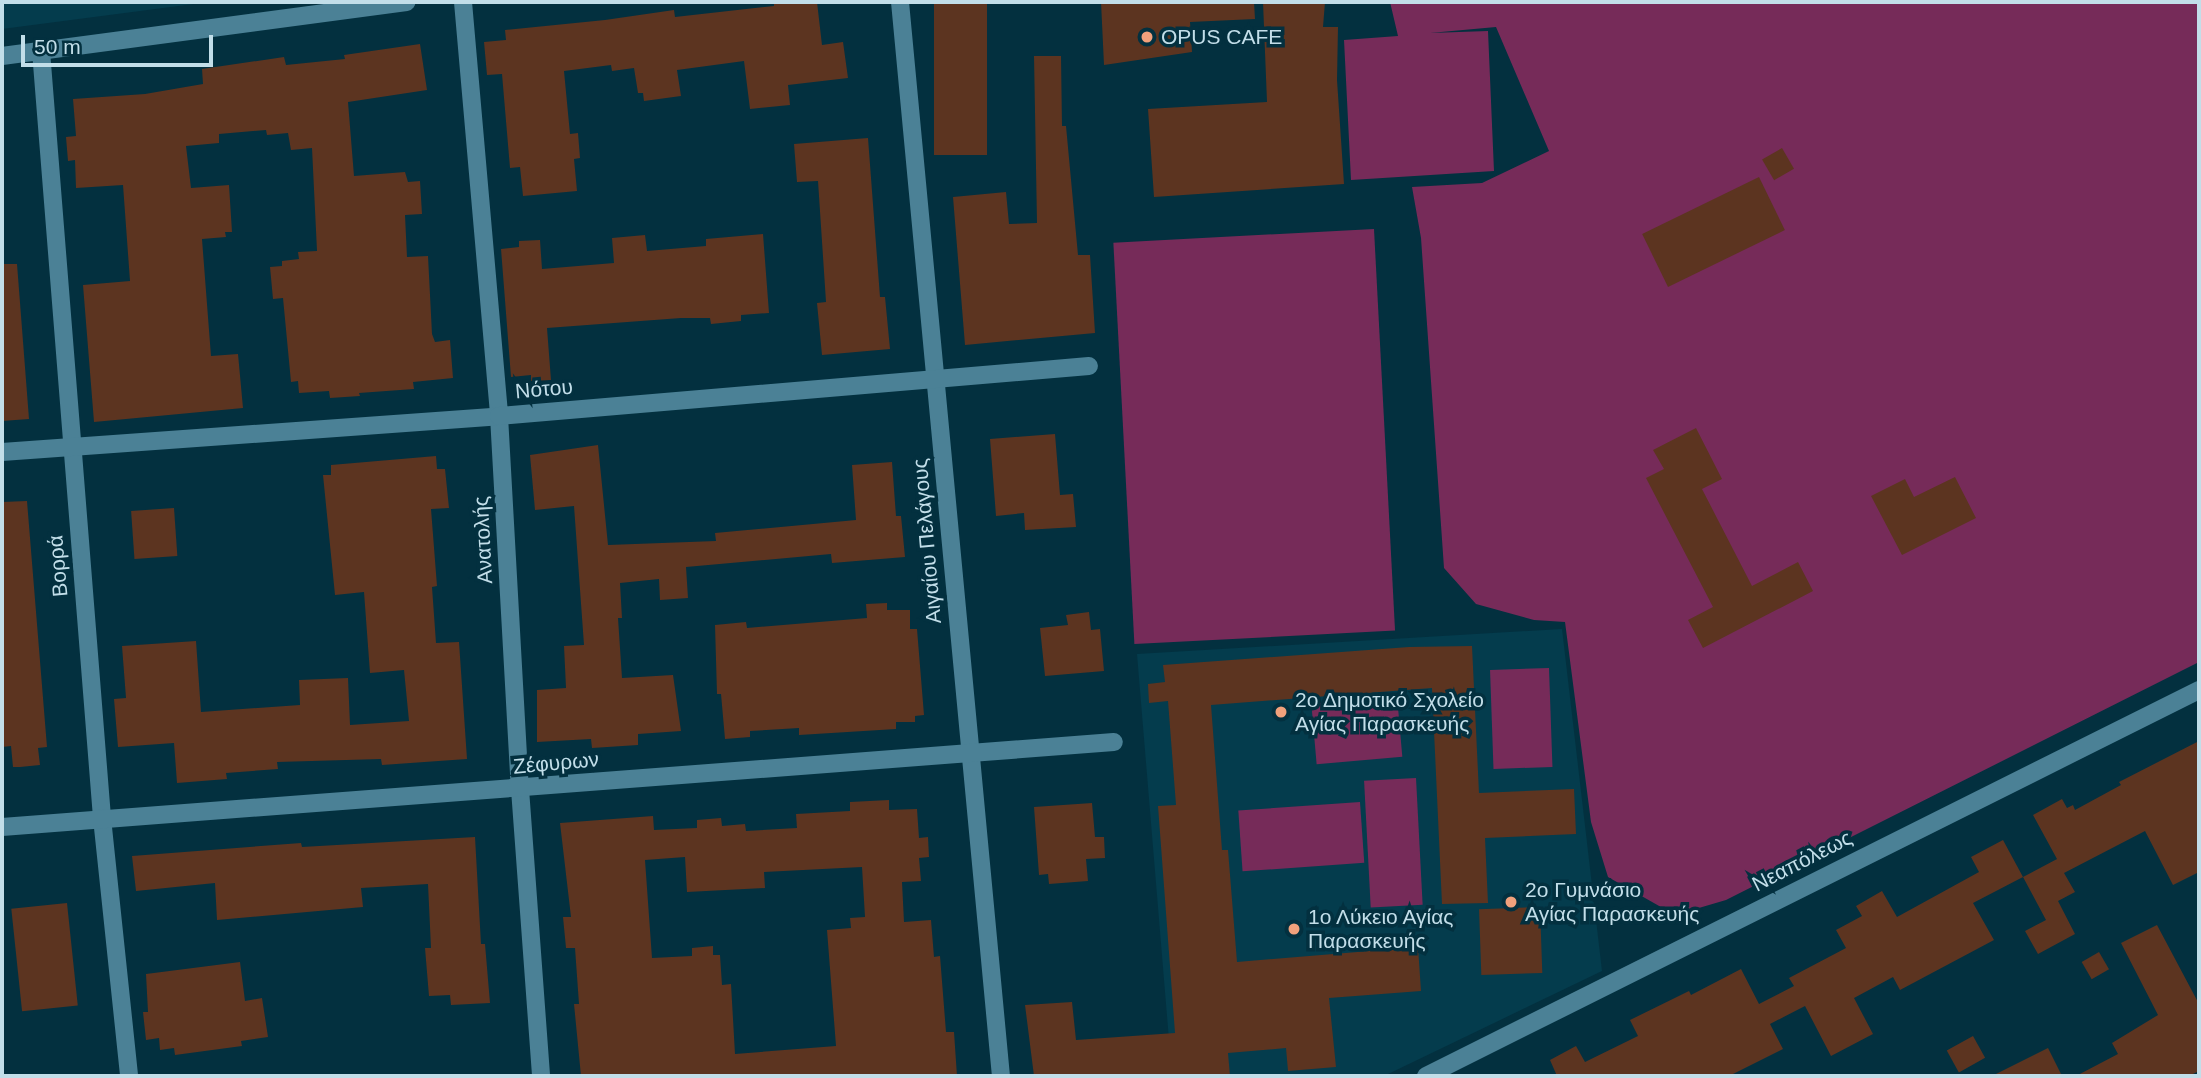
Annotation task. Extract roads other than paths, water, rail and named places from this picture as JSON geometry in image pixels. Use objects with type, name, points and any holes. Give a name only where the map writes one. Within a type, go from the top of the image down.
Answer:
[{"type":"street","points":[[2,57],[405,2]]},
{"type":"street","name":"Ανατολής","points":[[463,2],[499,416],[520,789],[541,1076]]},
{"type":"street","name":"Αιγαίου Πελάγους","points":[[900,2],[1001,1076]]},
{"type":"street","name":"Βορρά","points":[[41,51],[102,818],[129,1076]]},
{"type":"street","name":"Νότου","points":[[2,452],[499,416],[1089,366]]},
{"type":"street","name":"Νεαπόλεως","points":[[1426,1076],[2199,690]]},
{"type":"street","name":"Ζέφυρων","points":[[2,827],[1114,742]]},
{"type":"place","name":"OPUS CAFE","points":[[1147,37]]},
{"type":"place","name":"2ο Δημοτικό Σχολείο Αγίας Παρασκευής","points":[[1281,712]]},
{"type":"place","name":"2ο Γυμνάσιο Αγίας Παρασκευής","points":[[1511,902]]},
{"type":"place","name":"1ο Λύκειο Αγίας Παρασκευής","points":[[1294,929]]}]
